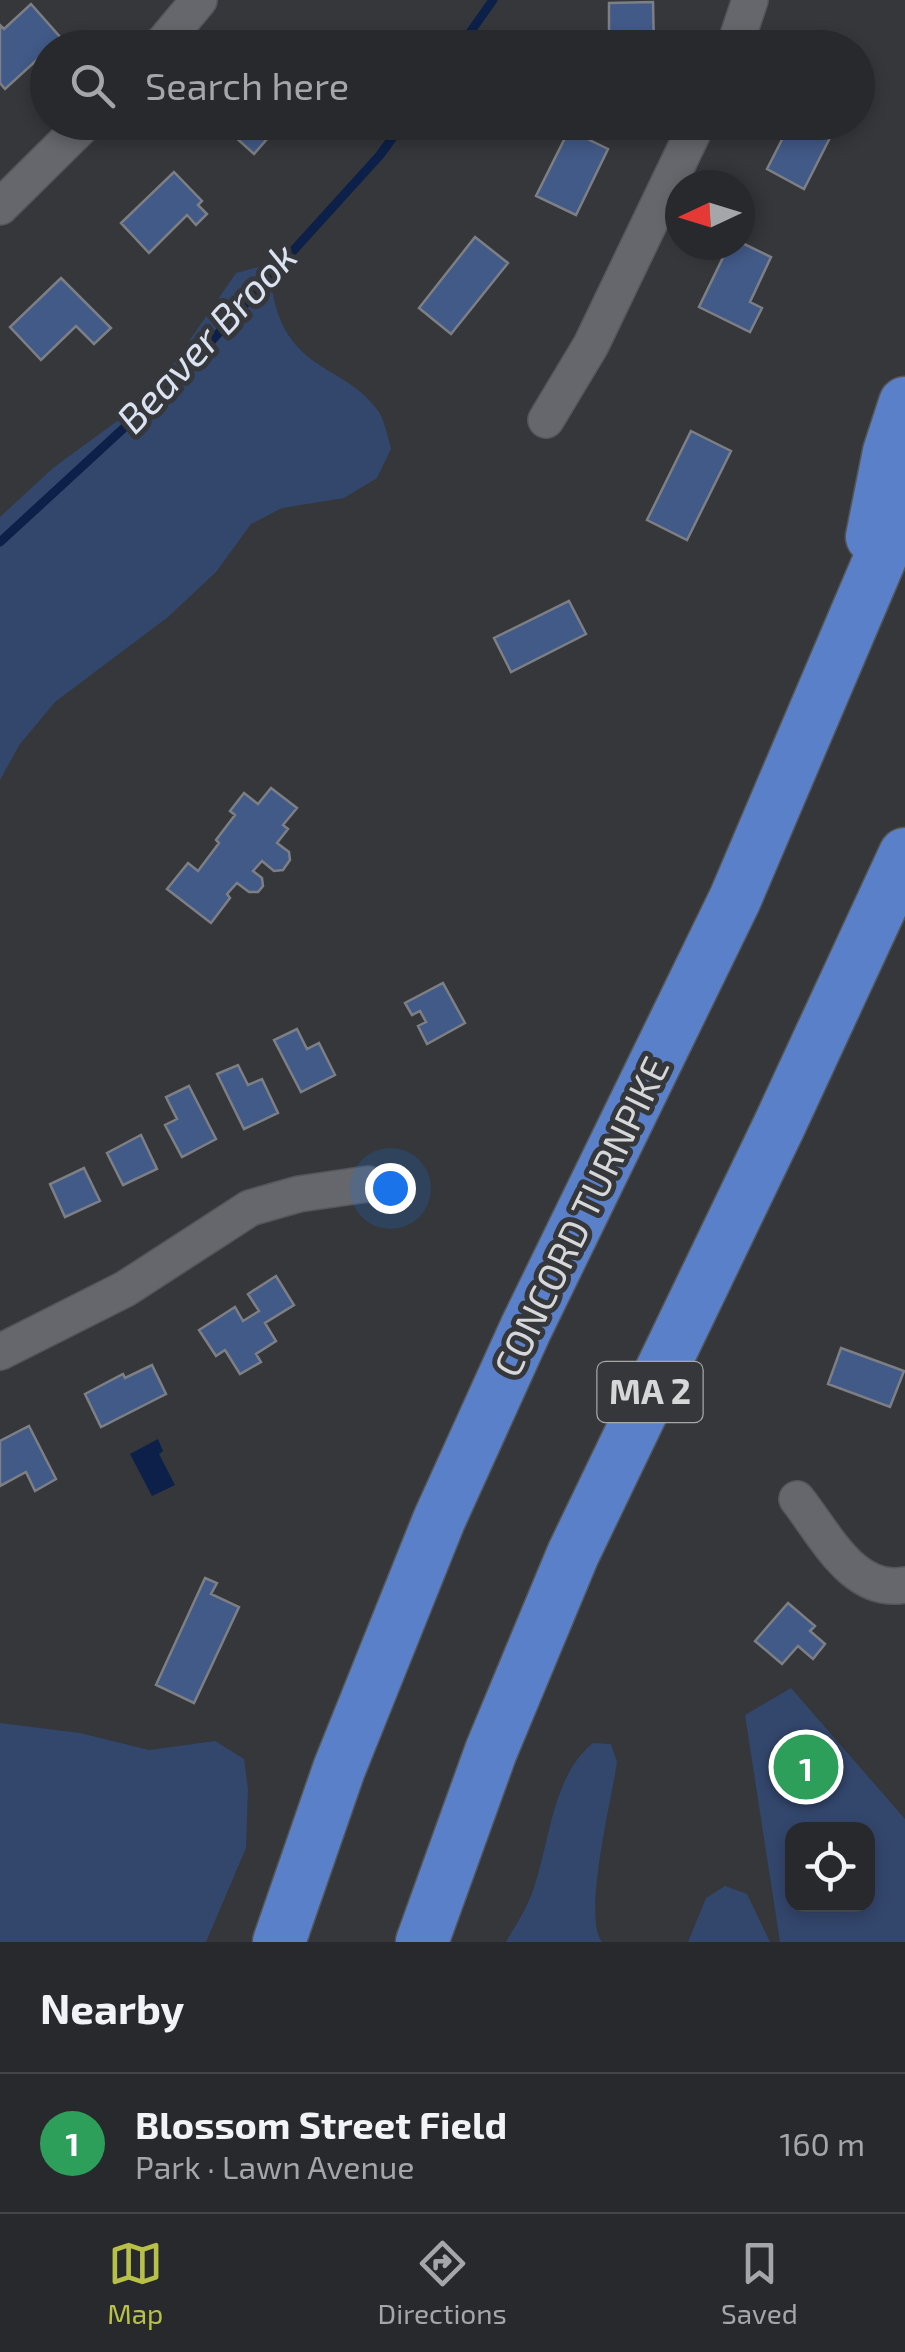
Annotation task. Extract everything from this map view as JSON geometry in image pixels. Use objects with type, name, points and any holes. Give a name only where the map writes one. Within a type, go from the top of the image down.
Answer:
[{"type":"highway","points":[[855,622],[889,452],[905,402]]},
{"type":"highway","name":"CONCORD TURNPIKE","points":[[279,1942],[338,1769],[446,1504],[534,1313],[736,899],[905,500]]},
{"type":"highway","name":"MA 2","points":[[422,1942],[498,1735],[573,1554],[787,1110],[905,854]]},
{"type":"street","points":[[174,30],[199,0]]},
{"type":"street","points":[[740,30],[750,0]]},
{"type":"street","points":[[0,207],[68,140]]},
{"type":"street","points":[[546,420],[590,345],[689,140]]},
{"type":"street","points":[[0,1352],[125,1289],[250,1208],[299,1194],[368,1184]]},
{"type":"street","points":[[797,1499],[860,1577],[885,1587],[905,1585]]},
{"type":"shaded area","points":[[262,266],[270,271],[277,312],[296,345],[358,390],[379,412],[391,449],[377,478],[344,498],[282,508],[251,524],[216,572],[168,617],[55,702],[20,744],[0,780],[0,517],[53,468],[158,386],[236,273]]},
{"type":"shaded area","points":[[158,1439],[163,1451],[159,1454],[175,1485],[152,1496],[130,1454]]},
{"type":"shaded area","points":[[791,1688],[905,1819],[905,1942],[780,1942],[745,1715]]},
{"type":"shaded area","points":[[0,1723],[80,1733],[149,1750],[215,1741],[244,1759],[248,1789],[246,1848],[206,1942],[0,1942]]},
{"type":"shaded area","points":[[593,1743],[611,1744],[617,1762],[595,1908],[602,1942],[506,1942],[532,1893],[568,1774]]},
{"type":"shaded area","points":[[725,1886],[747,1894],[770,1942],[688,1942],[706,1898]]},
{"type":"building","points":[[653,2],[654,30],[609,30],[609,3]]},
{"type":"building","points":[[31,4],[54,30],[30,30],[30,66],[5,89],[0,83],[0,25],[4,29]]},
{"type":"building","points":[[239,140],[266,140],[254,154]]},
{"type":"building","points":[[564,140],[590,140],[608,149],[576,215],[536,196]]},
{"type":"building","points":[[782,140],[829,140],[804,189],[767,169]]},
{"type":"building","points":[[174,172],[202,201],[198,205],[207,214],[196,225],[187,215],[149,253],[121,223]]},
{"type":"building","points":[[475,237],[508,263],[451,334],[419,308]]},
{"type":"building","points":[[755,249],[771,257],[750,302],[762,308],[750,332],[699,307],[722,260],[755,260]]},
{"type":"building","points":[[61,278],[111,328],[94,344],[76,326],[41,360],[10,327]]},
{"type":"building","points":[[691,431],[731,451],[687,540],[647,520]]},
{"type":"building","points":[[569,601],[586,634],[511,672],[494,638]]},
{"type":"building","points":[[271,788],[297,808],[283,825],[288,829],[277,843],[289,852],[290,860],[283,870],[274,871],[262,861],[253,871],[262,878],[263,886],[258,892],[249,892],[237,883],[211,923],[167,889],[188,863],[198,871],[219,843],[216,840],[235,815],[230,811],[244,793],[258,804]]},
{"type":"building","points":[[443,983],[465,1023],[427,1044],[418,1026],[426,1022],[420,1011],[412,1015],[405,1003]]},
{"type":"building","points":[[297,1029],[307,1049],[319,1043],[335,1075],[301,1092],[274,1040]]},
{"type":"building","points":[[238,1065],[248,1085],[262,1079],[278,1113],[244,1129],[217,1074]]},
{"type":"building","points":[[189,1086],[216,1139],[182,1157],[165,1125],[177,1119],[166,1097]]},
{"type":"building","points":[[141,1135],[157,1169],[123,1185],[107,1153]]},
{"type":"building","points":[[84,1168],[100,1201],[65,1217],[50,1184]]},
{"type":"building","points":[[276,1276],[294,1305],[265,1323],[276,1341],[256,1354],[261,1362],[240,1374],[225,1350],[216,1356],[199,1330],[235,1307],[243,1321],[259,1311],[248,1294]]},
{"type":"building","points":[[841,1348],[904,1371],[890,1407],[828,1384]]},
{"type":"building","points":[[152,1365],[166,1394],[101,1427],[85,1394],[123,1374],[125,1378]]},
{"type":"building","points":[[29,1426],[56,1479],[35,1491],[26,1472],[0,1486],[0,1441]]},
{"type":"building","points":[[205,1578],[217,1583],[211,1594],[239,1607],[194,1703],[156,1685]]},
{"type":"building","points":[[788,1603],[815,1626],[810,1631],[825,1644],[813,1659],[798,1646],[782,1664],[755,1641]]},
{"type":"waterway","name":"Beaver Brook","points":[[472,30],[493,0]]},
{"type":"waterway","name":"Beaver Brook","points":[[0,542],[176,380],[391,140]]},
{"type":"place","name":"Blossom Street Field","points":[[806,1767]]}]
